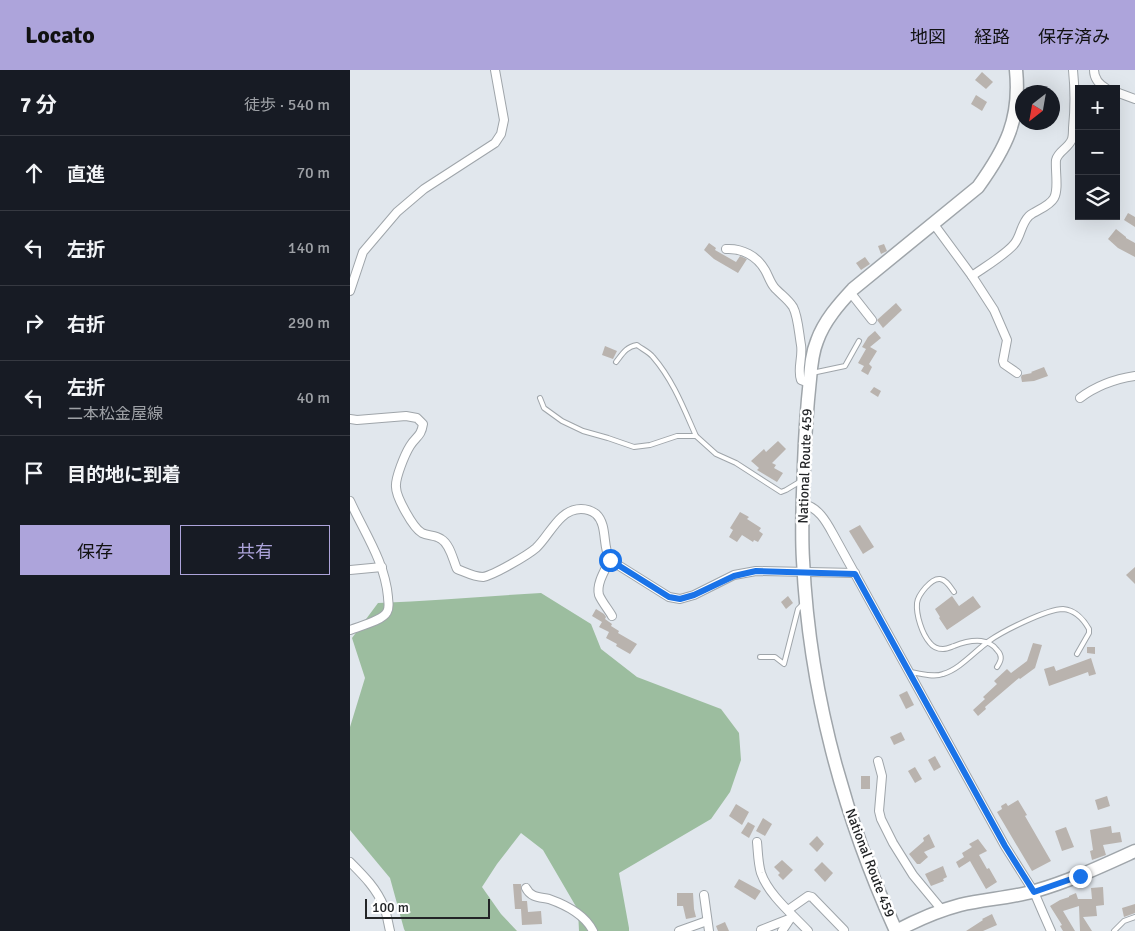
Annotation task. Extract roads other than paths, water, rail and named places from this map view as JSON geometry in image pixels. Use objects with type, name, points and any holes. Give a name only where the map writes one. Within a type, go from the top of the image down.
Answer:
[{"type":"main road","name":"National Route 459","points":[[896,931],[862,848],[835,763],[815,673],[802,558],[805,433],[810,378],[816,342],[837,306],[850,292],[978,187],[999,157],[1014,120],[1018,91],[1016,70]]},
{"type":"main road","points":[[896,931],[929,914],[942,910],[1034,892],[1080,876],[1135,852]]},
{"type":"street","points":[[350,291],[363,252],[396,212],[424,189],[495,142],[501,134],[504,120],[495,70]]},
{"type":"street","points":[[972,276],[1012,246],[1030,215],[1055,197],[1058,154],[1071,142],[1072,138],[1073,70]]},
{"type":"street","points":[[1094,70],[1094,75],[1102,85]]},
{"type":"street","points":[[1120,93],[1135,99]]},
{"type":"street","points":[[932,223],[972,276],[994,310],[1008,340],[1004,364],[1017,373]]},
{"type":"street","points":[[726,249],[741,250],[759,261],[774,287],[794,308],[802,349],[799,375],[801,380],[810,378]]},
{"type":"street","points":[[850,292],[872,320]]},
{"type":"street","points":[[1080,398],[1120,378],[1135,376]]},
{"type":"street","points":[[350,420],[406,416],[417,418],[423,424],[421,433],[409,447],[401,465],[396,488],[404,509],[415,527],[424,534],[441,539],[447,545],[457,569],[473,576],[483,577],[503,569],[536,548],[559,519],[577,509],[586,509],[596,514],[603,525],[607,556],[610,560],[669,597],[680,599],[694,595],[734,576],[756,571],[855,574]]},
{"type":"street","points":[[350,501],[382,567],[387,585],[389,606],[384,616],[350,630]]},
{"type":"street","points":[[803,504],[809,505],[824,518],[1005,846],[1034,892],[1051,931]]},
{"type":"street","points":[[610,560],[600,581],[599,594],[612,616]]},
{"type":"street","points":[[350,570],[382,567]]},
{"type":"street","points":[[878,761],[882,776],[879,811],[881,819],[913,875],[942,910]]},
{"type":"street","points":[[757,842],[760,871],[765,883],[790,915],[808,931]]},
{"type":"street","points":[[350,862],[364,875],[375,890],[385,909],[390,931]]},
{"type":"street","points":[[526,888],[529,893],[537,897],[566,906],[586,920],[593,931]]},
{"type":"street","points":[[704,895],[709,931]]},
{"type":"street","points":[[782,931],[790,915],[808,896],[812,897],[844,930]]},
{"type":"street","points":[[761,930],[790,915]]},
{"type":"street","points":[[678,931],[707,921]]},
{"type":"lane","points":[[810,378],[845,366],[860,341]]},
{"type":"lane","points":[[616,362],[630,347],[637,346],[652,356],[667,376],[696,436],[716,454],[781,492],[803,480]]},
{"type":"lane","points":[[540,398],[544,408],[562,421],[583,431],[634,447],[650,445],[677,436],[696,436]]},
{"type":"lane","points":[[954,592],[948,583],[937,579],[921,593],[917,602],[918,619],[924,636],[932,645],[945,649],[972,640],[988,642],[1000,654],[1001,660],[997,667]]},
{"type":"lane","points":[[760,657],[775,658],[784,664],[798,609],[806,602]]},
{"type":"lane","points":[[909,672],[934,676],[950,672],[1001,633],[1041,614],[1063,609],[1080,616],[1089,629],[1089,633],[1077,654]]},
{"type":"lane","points":[[1114,931],[1124,921],[1135,917]]}]
